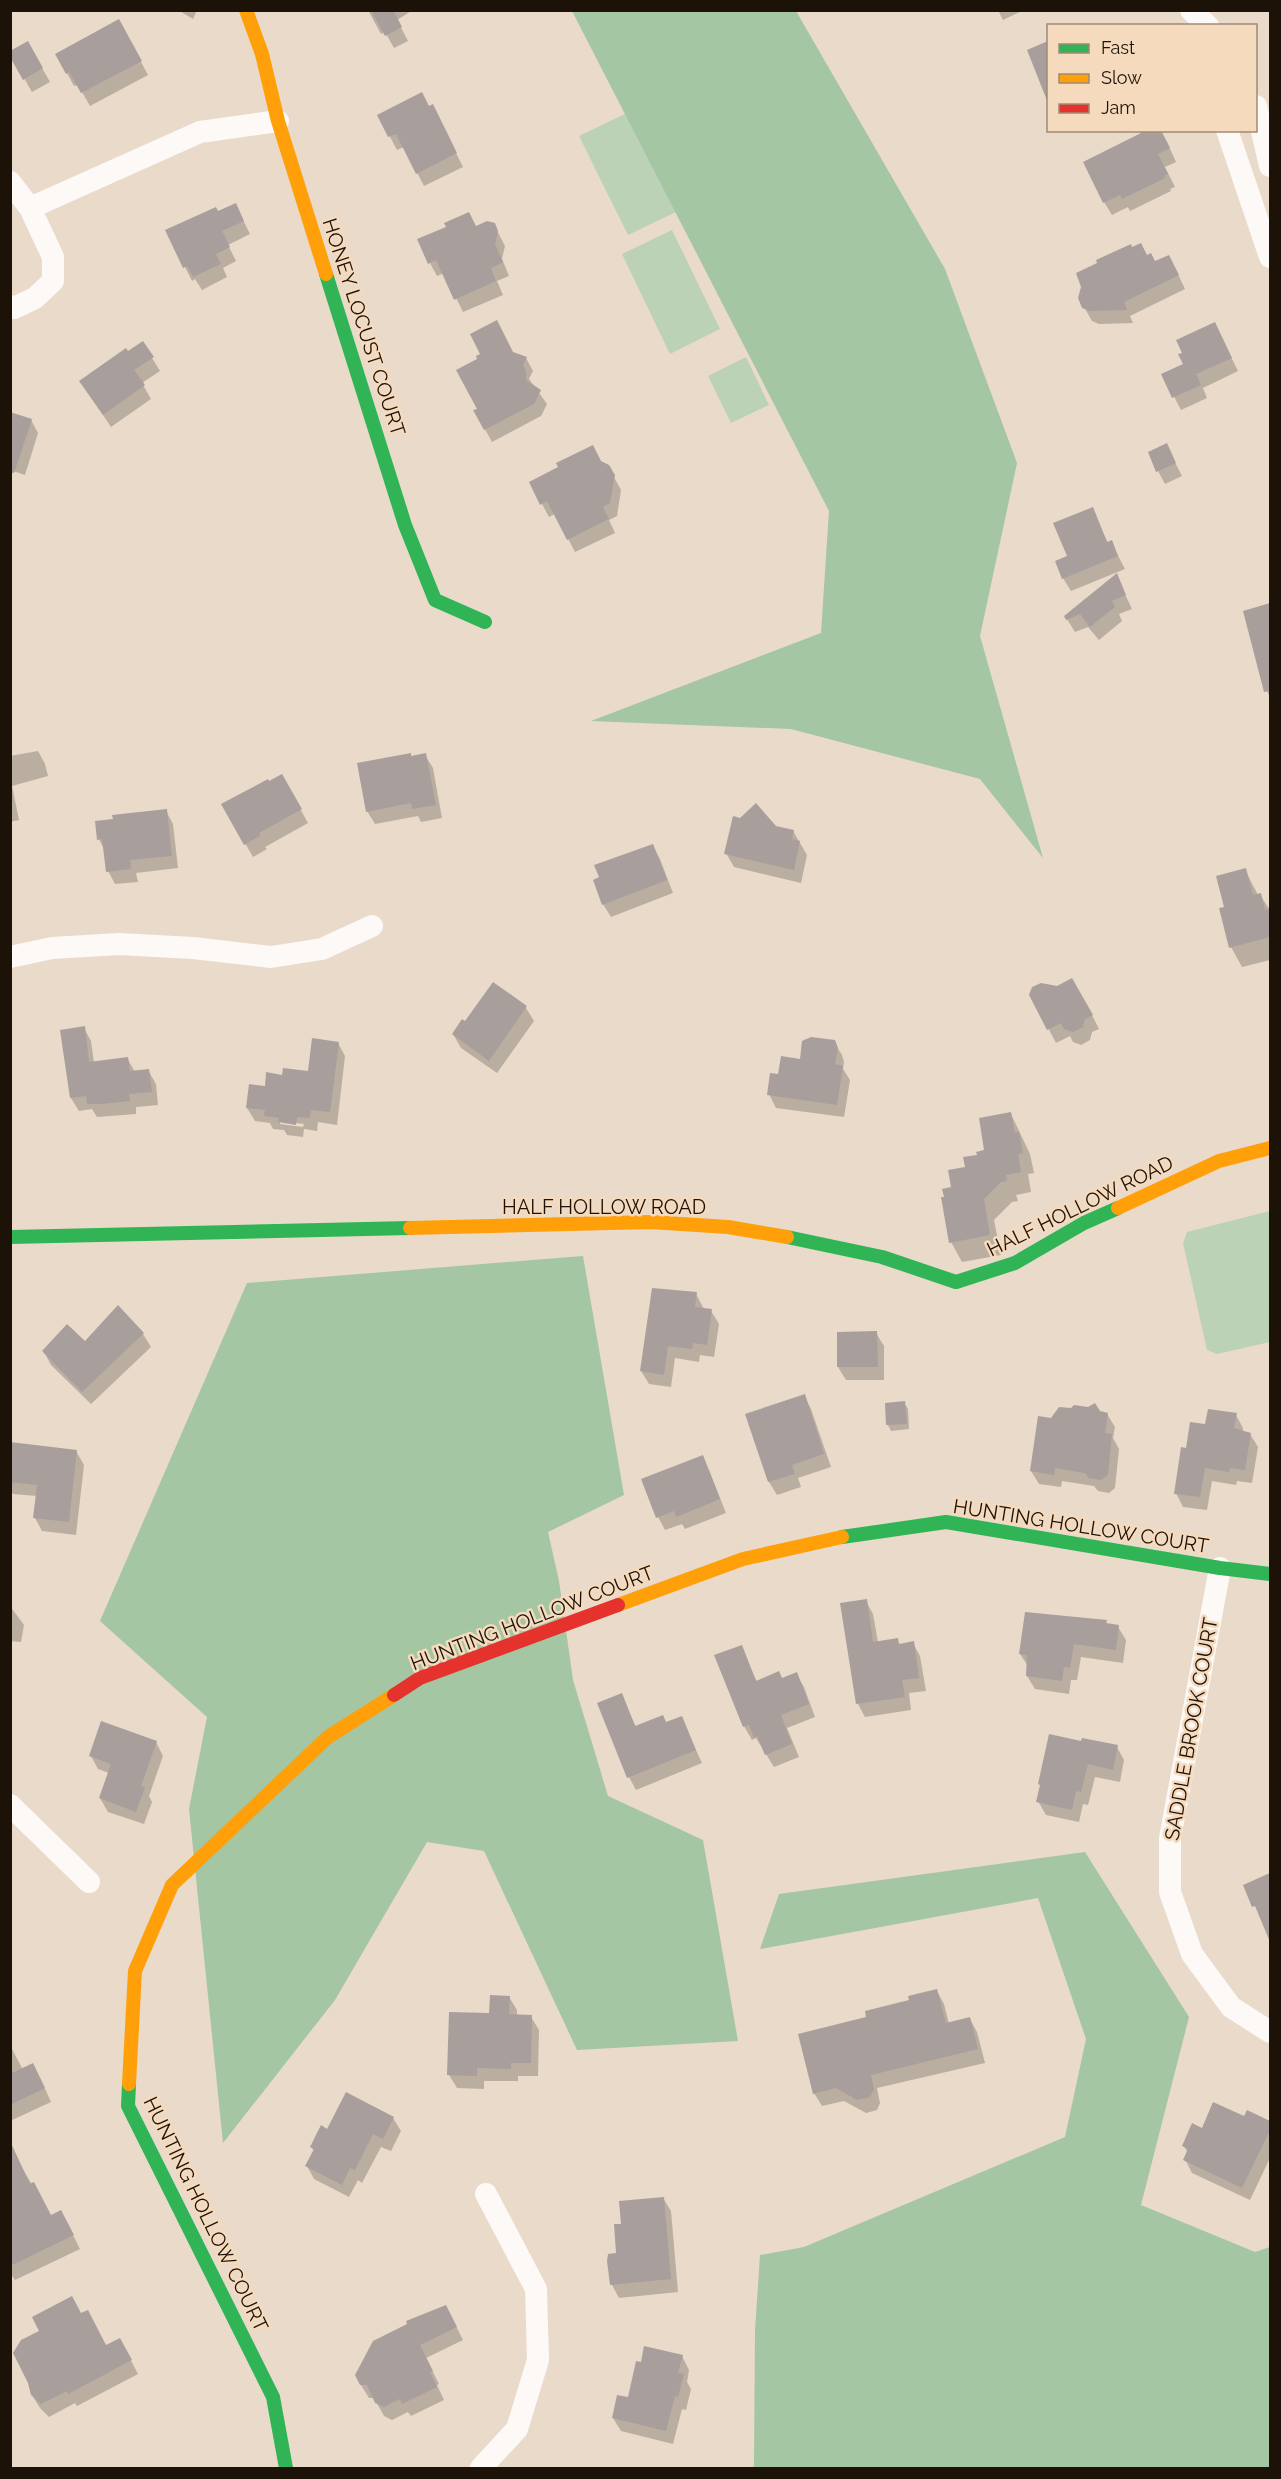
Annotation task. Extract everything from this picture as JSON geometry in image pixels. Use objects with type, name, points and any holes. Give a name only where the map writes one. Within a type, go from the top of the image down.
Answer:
[{"type":"street","name":"HONEY LOCUST COURT","points":[[246,10],[262,54],[278,121],[405,525],[435,600],[485,622]]},
{"type":"street","points":[[1176,10],[1183,24]]},
{"type":"street","points":[[1191,10],[1206,24]]},
{"type":"street","points":[[1257,110],[1270,166]]},
{"type":"street","points":[[30,208],[200,132],[278,121]]},
{"type":"street","points":[[1228,132],[1270,257]]},
{"type":"street","points":[[10,182],[30,208],[53,257],[53,281],[34,298],[14,308],[10,306]]},
{"type":"street","points":[[10,957],[52,948],[119,944],[193,948],[271,957],[322,949],[372,926]]},
{"type":"street","name":"HALF HOLLOW ROAD","points":[[10,1237],[650,1222],[728,1227],[801,1239],[882,1257],[956,1282],[1015,1263],[1084,1223],[1219,1161],[1270,1148]]},
{"type":"street","name":"HUNTING HOLLOW COURT","points":[[286,2469],[273,2397],[128,2106],[135,1971],[172,1885],[328,1737],[420,1678],[743,1559],[863,1532],[946,1522],[1220,1568],[1270,1574]]},
{"type":"street","name":"SADDLE BROOK COURT","points":[[1220,1568],[1170,1838],[1170,1892],[1192,1954],[1231,2007],[1270,2032]]},
{"type":"street","points":[[10,1805],[89,1882]]},
{"type":"street","points":[[481,2469],[517,2429],[537,2360],[536,2289],[486,2194]]},
{"type":"green space","points":[[572,11],[796,11],[945,269],[1017,463],[980,636],[1043,858],[980,779],[791,729],[591,721],[821,633],[829,511]]},
{"type":"green space","points":[[629,112],[678,211],[628,235],[579,136]]},
{"type":"green space","points":[[672,230],[720,329],[670,354],[622,254]]},
{"type":"green space","points":[[746,357],[769,405],[731,423],[708,376]]},
{"type":"green space","points":[[1270,1211],[1270,1342],[1217,1354],[1207,1350],[1183,1243],[1187,1232]]},
{"type":"green space","points":[[583,1256],[624,1495],[548,1532],[559,1581],[573,1680],[608,1796],[703,1840],[738,2041],[577,2050],[484,1851],[427,1842],[335,2000],[223,2143],[189,1809],[207,1717],[100,1621],[247,1283]]},
{"type":"green space","points":[[1085,1852],[1189,2017],[1141,2205],[1255,2252],[1270,2247],[1270,2468],[752,2468],[754,2466],[755,2331],[760,2255],[804,2247],[1065,2137],[1086,2039],[1038,1898],[760,1949],[779,1894]]},
{"type":"building","points":[[371,10],[393,10],[402,27],[385,36]]},
{"type":"building","points":[[119,19],[142,61],[81,93],[69,72],[66,74],[55,54]]},
{"type":"building","points":[[28,41],[43,68],[23,80],[10,57],[10,51]]},
{"type":"building","points":[[1047,41],[1047,100],[1027,50]]},
{"type":"building","points":[[422,92],[429,106],[433,104],[457,153],[416,174],[396,134],[388,137],[377,115]]},
{"type":"building","points":[[1143,132],[1162,132],[1170,148],[1158,154],[1168,174],[1164,176],[1165,178],[1122,199],[1120,195],[1103,203],[1083,162]]},
{"type":"building","points":[[236,203],[244,221],[222,231],[230,247],[216,254],[221,264],[193,277],[187,266],[183,268],[165,230],[216,207],[218,211]]},
{"type":"building","points":[[469,212],[476,226],[487,221],[495,223],[498,231],[495,244],[503,262],[491,268],[496,281],[454,300],[436,260],[428,264],[417,239],[446,227],[444,223]]},
{"type":"building","points":[[1141,243],[1147,255],[1151,253],[1155,261],[1169,255],[1179,275],[1124,302],[1127,310],[1090,311],[1082,308],[1078,298],[1081,287],[1076,273],[1097,263],[1096,260],[1131,244],[1132,247]]},
{"type":"building","points":[[497,320],[513,352],[527,357],[523,365],[526,380],[541,390],[534,404],[484,430],[473,410],[477,409],[456,370],[477,359],[476,356],[480,354],[470,334]]},
{"type":"building","points":[[1215,322],[1232,358],[1196,374],[1201,385],[1172,398],[1161,374],[1183,364],[1178,354],[1182,353],[1176,340]]},
{"type":"building","points":[[143,341],[154,357],[134,370],[145,385],[103,415],[79,381],[126,348],[128,351]]},
{"type":"building","points":[[10,412],[32,419],[14,473],[10,472]]},
{"type":"building","points":[[1167,443],[1176,463],[1156,472],[1148,452]]},
{"type":"building","points":[[593,445],[601,461],[609,465],[615,475],[610,503],[603,507],[609,519],[567,540],[547,501],[540,505],[529,482],[558,467],[556,463]]},
{"type":"building","points":[[1093,507],[1107,542],[1112,540],[1118,556],[1062,579],[1055,561],[1067,556],[1053,523]]},
{"type":"building","points":[[1117,573],[1126,595],[1112,601],[1115,607],[1090,627],[1080,614],[1066,620],[1064,616]]},
{"type":"building","points":[[1270,603],[1270,691],[1264,692],[1243,611]]},
{"type":"building","points":[[411,753],[411,756],[426,753],[436,805],[412,809],[411,803],[366,812],[357,763]]},
{"type":"building","points":[[282,774],[302,809],[259,833],[260,836],[244,845],[221,804]]},
{"type":"building","points":[[756,803],[776,826],[794,830],[792,839],[800,841],[794,870],[724,854],[733,816],[740,818]]},
{"type":"building","points":[[167,809],[172,856],[130,860],[131,869],[106,872],[102,839],[97,840],[95,821],[113,819],[112,815]]},
{"type":"building","points":[[653,844],[667,880],[602,905],[593,880],[599,877],[594,865]]},
{"type":"building","points":[[1246,868],[1253,895],[1261,893],[1265,910],[1270,909],[1270,937],[1229,948],[1219,908],[1224,907],[1216,876]]},
{"type":"building","points":[[1072,978],[1093,1015],[1085,1019],[1083,1027],[1073,1032],[1064,1029],[1061,1023],[1047,1030],[1029,995],[1032,987],[1041,983],[1057,986]]},
{"type":"building","points":[[493,982],[527,1006],[489,1061],[452,1034],[462,1019],[465,1021]]},
{"type":"building","points":[[85,1026],[89,1062],[128,1057],[130,1071],[149,1069],[152,1092],[129,1094],[130,1101],[102,1104],[87,1104],[86,1096],[70,1098],[60,1030]]},
{"type":"building","points":[[811,1037],[835,1040],[838,1048],[835,1064],[843,1066],[837,1105],[767,1095],[770,1073],[778,1074],[781,1056],[800,1059],[802,1041]]},
{"type":"building","points":[[312,1038],[339,1042],[330,1112],[311,1110],[310,1118],[297,1117],[296,1125],[278,1122],[279,1118],[264,1116],[265,1110],[246,1108],[249,1084],[265,1086],[266,1072],[282,1075],[283,1068],[308,1071]]},
{"type":"building","points":[[1011,1112],[1015,1133],[1019,1132],[1023,1153],[1018,1154],[1021,1172],[1006,1175],[1007,1181],[1001,1182],[984,1199],[990,1235],[949,1243],[941,1197],[944,1197],[942,1189],[951,1187],[948,1170],[965,1167],[963,1157],[977,1155],[976,1152],[984,1150],[979,1118]]},
{"type":"building","points":[[652,1288],[697,1292],[695,1307],[712,1309],[707,1345],[693,1343],[692,1349],[668,1346],[664,1375],[640,1371]]},
{"type":"building","points":[[118,1305],[144,1333],[82,1392],[42,1351],[67,1324],[85,1341]]},
{"type":"building","points":[[877,1331],[878,1367],[837,1367],[837,1332]]},
{"type":"building","points":[[805,1394],[824,1454],[792,1465],[795,1474],[768,1482],[745,1414]]},
{"type":"building","points":[[905,1401],[907,1424],[886,1425],[885,1403]]},
{"type":"building","points":[[1095,1403],[1100,1411],[1108,1413],[1105,1433],[1112,1434],[1108,1475],[1101,1480],[1089,1478],[1085,1473],[1055,1468],[1054,1475],[1030,1471],[1038,1416],[1051,1418],[1059,1407],[1071,1408],[1074,1405],[1088,1407]]},
{"type":"building","points":[[1208,1409],[1237,1413],[1234,1428],[1251,1433],[1245,1470],[1230,1468],[1229,1472],[1205,1468],[1200,1497],[1174,1494],[1181,1447],[1186,1448],[1190,1422],[1205,1424]]},
{"type":"building","points":[[10,1442],[77,1450],[69,1522],[33,1518],[37,1485],[10,1482]]},
{"type":"building","points":[[703,1455],[720,1499],[676,1517],[674,1511],[656,1518],[641,1479]]},
{"type":"building","points":[[867,1599],[873,1642],[898,1638],[899,1644],[914,1641],[919,1678],[902,1680],[905,1697],[856,1704],[840,1603]]},
{"type":"building","points":[[1025,1612],[1107,1620],[1106,1623],[1119,1625],[1116,1650],[1074,1644],[1070,1668],[1064,1667],[1062,1681],[1026,1676],[1027,1655],[1019,1654]]},
{"type":"building","points":[[742,1645],[756,1681],[779,1671],[782,1678],[797,1672],[809,1704],[781,1715],[792,1744],[765,1755],[757,1736],[754,1738],[749,1725],[743,1727],[714,1655]]},
{"type":"building","points":[[622,1693],[635,1726],[663,1715],[666,1722],[682,1716],[696,1750],[627,1778],[597,1703]]},
{"type":"building","points":[[101,1721],[157,1741],[141,1786],[145,1787],[136,1812],[99,1798],[111,1764],[89,1756]]},
{"type":"building","points":[[1049,1734],[1081,1741],[1082,1738],[1118,1745],[1113,1770],[1088,1764],[1081,1792],[1076,1791],[1072,1810],[1036,1802]]},
{"type":"building","points":[[1270,1873],[1270,1942],[1255,1906],[1252,1907],[1243,1885]]},
{"type":"building","points":[[937,1989],[946,2023],[970,2017],[978,2049],[871,2075],[874,2089],[870,2097],[857,2100],[836,2088],[813,2094],[798,2034],[866,2017],[865,2011],[909,2000],[908,1996]]},
{"type":"building","points":[[490,1995],[510,1996],[509,2014],[532,2015],[531,2063],[511,2063],[511,2069],[477,2068],[477,2076],[447,2075],[449,2012],[489,2013]]},
{"type":"building","points":[[33,2063],[45,2088],[10,2105],[10,2074]]},
{"type":"building","points":[[346,2092],[394,2117],[383,2139],[373,2134],[355,2170],[350,2168],[342,2185],[305,2166],[314,2149],[310,2147],[321,2125],[327,2129]]},
{"type":"building","points":[[1213,2102],[1244,2116],[1247,2110],[1270,2121],[1270,2130],[1242,2188],[1183,2160],[1188,2149],[1182,2146],[1192,2123],[1202,2128]]},
{"type":"building","points":[[10,2141],[30,2184],[34,2182],[51,2215],[61,2210],[74,2235],[10,2266]]},
{"type":"building","points":[[664,2197],[671,2279],[610,2285],[607,2261],[608,2254],[616,2253],[614,2224],[621,2224],[619,2201]]},
{"type":"building","points":[[72,2296],[81,2313],[88,2310],[106,2345],[120,2338],[132,2360],[68,2394],[67,2391],[41,2404],[31,2395],[28,2383],[13,2353],[21,2340],[39,2331],[32,2317]]},
{"type":"building","points":[[446,2305],[457,2327],[420,2345],[433,2371],[430,2372],[437,2387],[402,2404],[400,2399],[384,2407],[375,2403],[367,2385],[360,2385],[355,2375],[373,2341],[407,2324],[406,2321]]},
{"type":"building","points":[[644,2346],[683,2355],[678,2373],[684,2374],[678,2397],[675,2396],[666,2431],[612,2418],[617,2395],[628,2397],[636,2361],[641,2362]]},
{"type":"traffic: fast","points":[[326,274],[405,525],[435,600],[485,622]]},
{"type":"traffic: fast","points":[[787,1237],[882,1257],[956,1282],[1015,1263],[1084,1223],[1118,1208]]},
{"type":"traffic: fast","points":[[10,1237],[410,1228]]},
{"type":"traffic: fast","points":[[842,1537],[946,1522],[1220,1568],[1270,1574]]},
{"type":"traffic: fast","points":[[129,2084],[128,2106],[273,2397],[286,2468]]},
{"type":"traffic: slow","points":[[246,10],[262,54],[278,121],[326,274]]},
{"type":"traffic: slow","points":[[1118,1208],[1219,1161],[1270,1148]]},
{"type":"traffic: slow","points":[[410,1228],[650,1222],[728,1227],[787,1237]]},
{"type":"traffic: slow","points":[[618,1605],[743,1559],[842,1537]]},
{"type":"traffic: slow","points":[[129,2084],[135,1971],[172,1885],[328,1737],[394,1695]]},
{"type":"traffic: jam","points":[[394,1695],[420,1678],[618,1605]]}]
